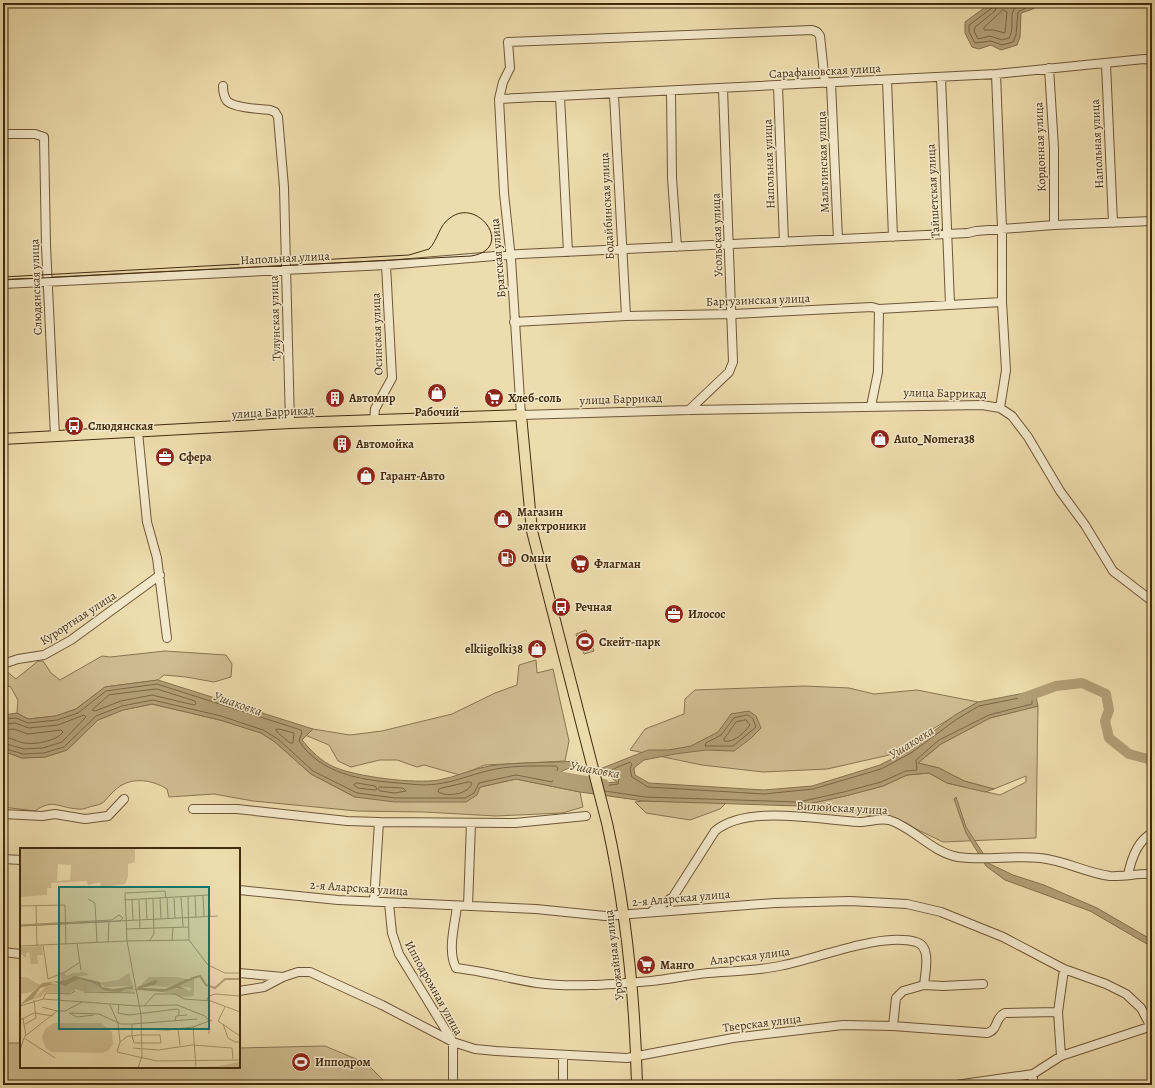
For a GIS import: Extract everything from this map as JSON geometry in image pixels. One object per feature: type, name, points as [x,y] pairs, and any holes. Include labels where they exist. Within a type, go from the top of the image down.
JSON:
[{"type":"main road","name":"улица Баррикад","points":[[3,439],[290,423],[521,415]]},
{"type":"main road","name":"Урожайная улица","points":[[521,415],[532,531],[617,866],[631,982],[637,1085]]},
{"type":"street","name":"Мальтинская улица","points":[[499,99],[503,82],[510,68],[508,42],[812,30],[817,32],[820,36],[828,83],[838,239]]},
{"type":"street","name":"Сарафановская улица","points":[[499,99],[560,98],[996,74],[1144,59],[1152,60]]},
{"type":"street","name":"Напольная улица","points":[[1106,64],[1113,223]]},
{"type":"street","name":"Кордонная улица","points":[[1049,68],[1054,148],[1054,225]]},
{"type":"street","points":[[996,74],[1002,229],[1002,302],[1006,370],[1000,408],[1012,416],[1028,437],[1060,491],[1085,525],[1113,571],[1152,601]]},
{"type":"street","name":"Тайшетская улица","points":[[941,77],[950,304]]},
{"type":"street","points":[[887,80],[893,237]]},
{"type":"street","name":"Тулунская улица","points":[[223,86],[224,96],[227,101],[233,105],[270,110],[275,112],[278,117],[284,187],[290,423]]},
{"type":"street","name":"Напольная улица","points":[[778,86],[784,242]]},
{"type":"street","name":"Усольская улица","points":[[689,410],[729,372],[733,362],[733,314],[723,89]]},
{"type":"street","points":[[670,92],[672,178],[676,247]]},
{"type":"street","name":"Бодайбинская улица","points":[[614,94],[621,249],[626,316]]},
{"type":"street","points":[[560,98],[568,252]]},
{"type":"street","name":"Братская улица","points":[[499,99],[504,193],[511,256],[521,415]]},
{"type":"street","name":"Слюдянская улица","points":[[3,134],[35,134],[44,137],[48,282],[55,436]]},
{"type":"street","name":"Напольная улица","points":[[3,284],[386,265],[621,249],[947,234],[1054,225],[1152,222]]},
{"type":"street","name":"Осинская улица","points":[[374,421],[375,409],[392,378],[386,265]]},
{"type":"street","name":"Баргузинская улица","points":[[514,322],[626,316],[733,314],[872,307],[879,309],[1002,302]]},
{"type":"street","points":[[871,406],[878,372],[879,309]]},
{"type":"street","name":"улица Баррикад","points":[[521,415],[871,406],[982,405],[1000,408]]},
{"type":"street","points":[[138,432],[147,522],[160,575],[167,638]]},
{"type":"street","name":"Курортная улица","points":[[3,664],[18,659],[44,655],[64,644],[160,575]]},
{"type":"street","points":[[3,814],[42,816],[55,814],[85,819],[108,816],[124,799]]},
{"type":"street","points":[[193,809],[238,809],[347,822],[515,823],[586,816]]},
{"type":"street","name":"Вилюйская улица","points":[[672,897],[715,831],[723,824],[739,818],[763,815],[860,822],[889,820],[928,844],[948,854],[965,857],[1016,857],[1046,859],[1108,876],[1152,874]]},
{"type":"street","points":[[374,902],[379,822]]},
{"type":"street","points":[[468,906],[471,823]]},
{"type":"street","points":[[1128,875],[1134,855],[1140,843],[1152,833]]},
{"type":"street","points":[[3,859],[20,860]]},
{"type":"street","name":"2-я Аларская улица","points":[[240,890],[338,900],[536,909],[594,915],[622,915],[812,902],[850,901],[907,904],[941,912],[1003,937],[1064,969],[1126,994],[1141,1008],[1152,1027]]},
{"type":"street","points":[[652,912],[672,897],[678,910]]},
{"type":"street","name":"Ипподромная улица","points":[[389,903],[392,933],[399,954],[453,1042],[453,1085]]},
{"type":"street","name":"Аларская улица","points":[[457,906],[452,950],[453,961],[456,968],[484,971],[537,983],[582,985],[631,982],[783,966],[859,945],[904,939],[918,942],[924,947],[926,953],[924,985]]},
{"type":"street","points":[[3,952],[20,954]]},
{"type":"street","points":[[1061,1056],[1058,1012],[1064,969]]},
{"type":"street","name":"Тверская улица","points":[[283,977],[298,972],[310,972],[382,1005],[453,1042],[475,1049],[563,1055],[636,1057],[749,1036],[843,1025],[893,1026],[987,1033],[992,1032],[996,1028],[997,1020],[1005,1013],[1058,1012]]},
{"type":"street","points":[[240,973],[283,977]]},
{"type":"street","points":[[240,991],[264,987],[283,977]]},
{"type":"street","points":[[893,1026],[896,998],[903,991],[924,985],[943,986],[983,984]]},
{"type":"street","points":[[956,1085],[1033,1074],[1061,1056],[1152,1027]]},
{"type":"street","points":[[563,1055],[563,1085]]},
{"type":"street","points":[[1033,1074],[1033,1085]]},
{"type":"shaded area","name":"Скейт-парк","points":[[586,630],[594,651],[584,654],[576,634]]},
{"type":"shaded area","points":[[165,651],[226,655],[232,664],[231,677],[214,682],[164,675],[158,680],[105,687],[76,709],[56,716],[28,719],[17,713],[18,700],[10,686],[3,688],[3,673],[6,671],[16,679],[38,661],[43,661],[51,673],[60,680],[102,656],[110,657]]},
{"type":"shaded area","points":[[536,660],[537,673],[553,669],[569,741],[565,761],[485,765],[460,775],[424,765],[417,767],[397,760],[380,760],[351,767],[338,761],[329,745],[305,735],[313,729],[350,735],[382,731],[452,714],[495,693],[517,685],[519,665]]},
{"type":"shaded area","points":[[804,686],[849,688],[874,694],[917,690],[978,702],[889,755],[827,769],[763,772],[702,765],[630,750],[645,729],[684,714],[685,699],[695,690]]},
{"type":"shaded area","points":[[152,704],[220,720],[261,733],[275,742],[311,774],[355,797],[480,787],[516,779],[580,792],[583,807],[562,813],[496,816],[424,812],[357,811],[253,801],[214,794],[169,797],[167,789],[161,786],[147,781],[133,781],[120,786],[103,802],[84,809],[52,804],[41,807],[35,811],[3,807],[3,751],[22,758],[45,757],[67,750],[98,720],[123,710]]},
{"type":"shaded area","points":[[1038,706],[1036,838],[943,842],[906,824],[864,814],[802,811],[799,806],[883,786],[907,775],[929,773],[947,783],[1000,795],[1026,782],[1026,776],[994,789],[964,781],[939,768],[918,763],[941,744],[990,718]]},
{"type":"shaded area","points":[[635,802],[726,803],[720,809],[690,820],[646,813]]},
{"type":"shaded area","name":"Ипподром","points":[[3,1043],[20,1043],[20,1068],[240,1068],[240,1048],[325,1046],[369,1066],[388,1085],[3,1085]]},
{"type":"water","points":[[991,3],[1041,3],[1033,9],[1021,13],[1020,37],[1017,45],[1001,50],[991,45],[979,49],[972,47],[965,33],[965,22]]},
{"type":"water","points":[[158,680],[313,729],[302,740],[325,762],[344,771],[371,777],[416,781],[439,780],[489,766],[577,761],[574,766],[560,772],[556,780],[591,784],[617,782],[600,769],[648,750],[669,750],[691,746],[718,732],[731,714],[749,711],[756,716],[761,728],[750,739],[734,751],[706,750],[644,760],[634,768],[635,775],[649,783],[764,790],[812,786],[880,765],[909,750],[955,715],[978,702],[1035,691],[1038,706],[990,718],[941,744],[918,763],[939,768],[964,781],[994,789],[985,792],[947,783],[929,773],[907,775],[883,786],[799,806],[644,801],[580,792],[516,779],[480,787],[477,795],[466,802],[395,802],[355,797],[311,774],[275,742],[261,733],[220,720],[152,704],[123,710],[98,720],[67,750],[45,757],[22,758],[3,751],[3,715],[17,713],[28,719],[56,716],[76,709],[105,687]]},
{"type":"water","points":[[956,797],[966,827],[990,864],[1013,875],[1044,885],[1097,908],[1152,940],[1152,947],[1090,911],[1005,880],[986,866],[966,833],[954,799]]},
{"type":"waterway","name":"Ушаковка","points":[[1023,698],[1056,686],[1082,683],[1106,694],[1109,710],[1105,721],[1109,738],[1129,754],[1152,760]]},
{"type":"waterway","name":"Ушаковка","points":[[545,774],[604,784]]},
{"type":"tram line","points":[[3,277],[409,255],[429,249],[446,221],[461,213],[471,214],[481,219],[488,226],[492,235],[491,244],[484,251],[471,256],[3,280]]},
{"type":"place","name":"Рабочий","points":[[437,393]]},
{"type":"place","name":"Автомир","points":[[335,398]]},
{"type":"place","name":"Хлеб-соль","points":[[494,398]]},
{"type":"place","name":"Слюдянская","points":[[74,426]]},
{"type":"place","name":"Auto_Nomera38","points":[[880,439]]},
{"type":"place","name":"Автомойка","points":[[342,444]]},
{"type":"place","name":"Сфера","points":[[165,457]]},
{"type":"place","name":"Гарант-Авто","points":[[366,476]]},
{"type":"place","name":"Магазин электроники","points":[[503,519]]},
{"type":"place","name":"Омни","points":[[507,558]]},
{"type":"place","name":"Флагман","points":[[580,564]]},
{"type":"place","name":"Речная","points":[[561,607]]},
{"type":"place","name":"Илосос","points":[[674,614]]},
{"type":"place","name":"Скейт-парк","points":[[585,642]]},
{"type":"place","name":"elkiigolki38","points":[[537,649]]},
{"type":"place","name":"Манго","points":[[646,965]]},
{"type":"place","name":"Ипподром","points":[[301,1062]]}]
